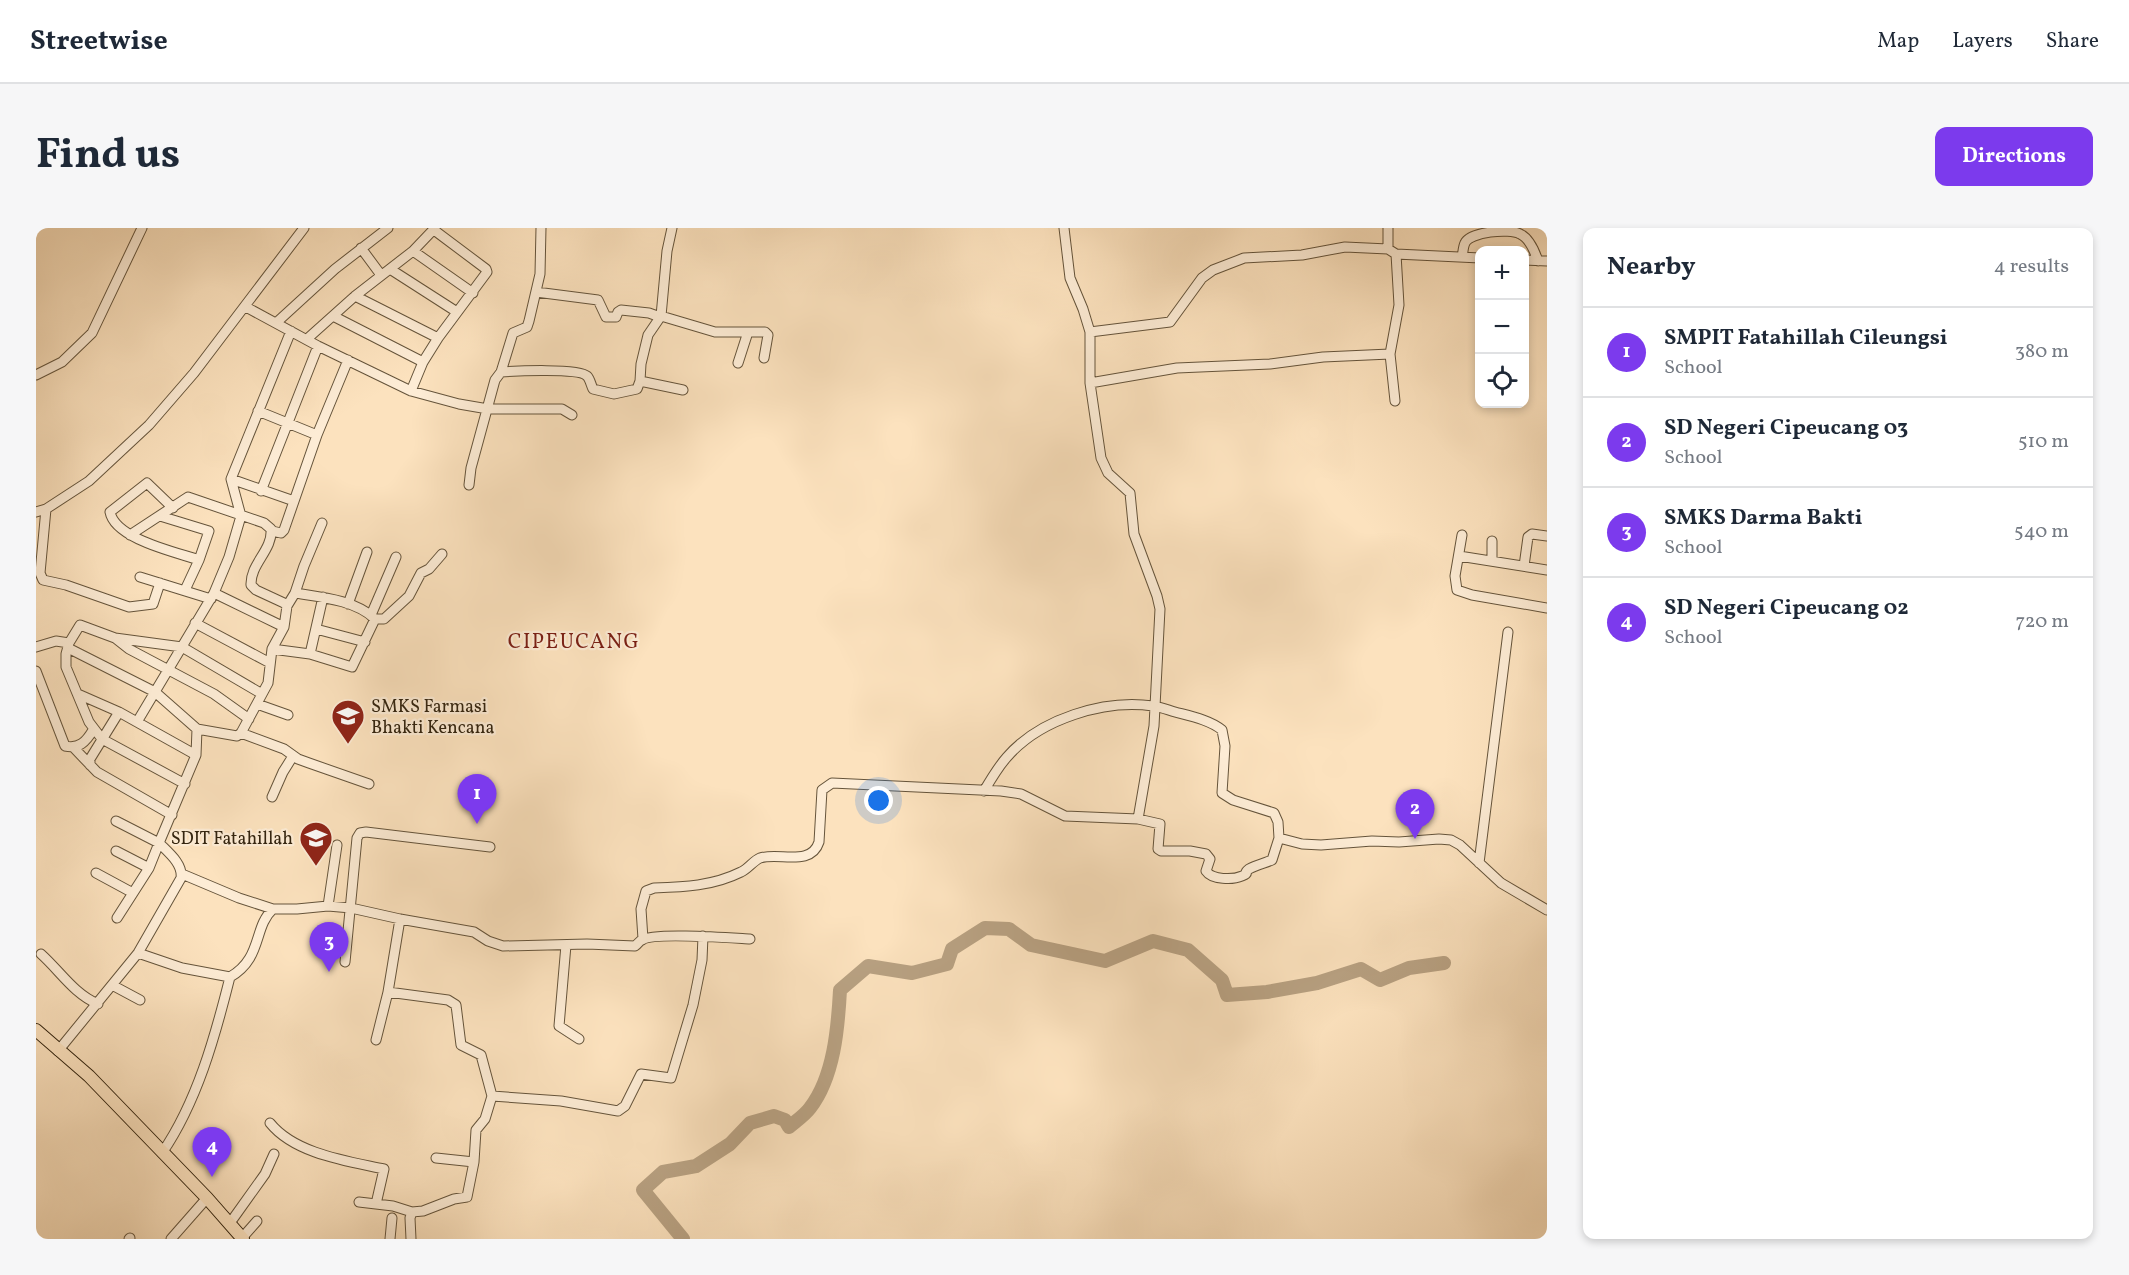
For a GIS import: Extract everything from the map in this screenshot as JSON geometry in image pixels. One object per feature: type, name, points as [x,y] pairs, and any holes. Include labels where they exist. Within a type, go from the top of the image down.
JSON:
[{"type":"main road","points":[[36,1030],[88,1076],[207,1198],[242,1239]]},
{"type":"street","points":[[36,375],[62,362],[92,333],[142,228]]},
{"type":"street","points":[[160,583],[153,604],[129,608],[38,577],[41,510],[89,481],[149,424],[194,373],[304,228]]},
{"type":"street","points":[[276,323],[308,292],[388,228]]},
{"type":"street","points":[[469,485],[471,468],[495,380],[501,372],[513,333],[527,327],[540,274],[541,228]]},
{"type":"street","points":[[501,372],[580,372],[589,378],[593,388],[614,394],[637,388],[648,336],[660,316],[667,251],[672,228]]},
{"type":"street","points":[[1064,228],[1070,278],[1090,332],[1090,383],[1101,458],[1108,473],[1130,493],[1134,534],[1159,602],[1160,629],[1155,706],[1138,819]]},
{"type":"street","points":[[1388,228],[1399,305],[1390,354],[1395,401]]},
{"type":"street","points":[[307,339],[355,296],[413,250],[434,229],[486,270],[486,274],[438,338],[423,362],[411,391]]},
{"type":"street","points":[[1462,257],[1465,242],[1473,235],[1504,231],[1520,234],[1543,261]]},
{"type":"street","points":[[1090,332],[1170,322],[1202,278],[1213,270],[1244,258],[1302,255],[1346,247],[1475,258]]},
{"type":"street","points":[[361,248],[386,272],[457,312]]},
{"type":"street","points":[[413,250],[472,293]]},
{"type":"street","points":[[536,292],[598,300],[606,317],[616,317],[619,311],[623,310],[660,316],[715,332],[767,334],[764,358]]},
{"type":"street","points":[[355,296],[438,338]]},
{"type":"street","points":[[246,307],[318,346],[411,391],[488,409],[562,409],[572,415]]},
{"type":"street","points":[[333,316],[423,362]]},
{"type":"street","points":[[137,722],[213,596],[229,557],[241,516],[231,479],[291,331]]},
{"type":"street","points":[[738,363],[748,332]]},
{"type":"street","points":[[261,490],[318,346]]},
{"type":"street","points":[[1090,383],[1177,368],[1390,354]]},
{"type":"street","points":[[129,536],[188,497],[264,523],[272,531],[282,532],[317,435],[348,360]]},
{"type":"street","points":[[640,381],[683,390]]},
{"type":"street","points":[[258,411],[317,435]]},
{"type":"street","points":[[231,479],[294,501]]},
{"type":"street","points":[[173,507],[149,483],[110,512],[113,522],[129,536],[199,560]]},
{"type":"street","points":[[160,516],[209,531],[185,590]]},
{"type":"street","points":[[36,646],[56,641],[69,646],[155,692],[197,729],[237,736],[241,733],[268,683],[272,649],[284,627],[287,606],[295,593],[322,523]]},
{"type":"street","points":[[272,531],[268,544],[251,576],[251,585],[287,606]]},
{"type":"street","points":[[1524,566],[1528,537],[1535,534],[1547,536]]},
{"type":"street","points":[[1462,535],[1455,583],[1460,592],[1547,608]]},
{"type":"street","points":[[1492,541],[1492,561]]},
{"type":"street","points":[[348,604],[368,552]]},
{"type":"street","points":[[295,593],[348,604],[373,617],[384,619],[409,596],[421,573],[429,569],[442,554]]},
{"type":"street","points":[[1459,556],[1547,570]]},
{"type":"street","points":[[272,649],[310,654],[352,667],[365,642],[396,557]]},
{"type":"street","points":[[140,577],[213,596],[284,627]]},
{"type":"street","points":[[310,654],[323,597]]},
{"type":"street","points":[[195,623],[270,663]]},
{"type":"street","points":[[185,784],[102,739],[93,730],[66,667],[66,654],[80,625],[115,638],[182,647],[262,694]]},
{"type":"street","points":[[316,629],[365,642]]},
{"type":"street","points":[[1479,863],[1508,632]]},
{"type":"street","points":[[115,638],[120,644],[214,694],[249,718]]},
{"type":"street","points":[[36,671],[65,746],[72,747],[87,740],[93,730]]},
{"type":"street","points":[[78,694],[119,712],[196,756]]},
{"type":"street","points":[[257,704],[288,715]]},
{"type":"street","points":[[643,939],[641,909],[646,891],[654,888],[701,885],[742,872],[761,858],[798,857],[813,853],[819,842],[820,796],[822,790],[832,783],[984,791],[1001,791],[1021,794],[1065,816],[1138,819],[1160,824],[1159,851],[1190,851],[1209,855],[1206,871],[1215,878],[1239,877],[1250,869],[1272,860],[1279,838],[1278,822],[1274,813],[1233,800],[1222,793],[1225,746],[1222,730],[1155,706],[1102,707],[1065,717],[1019,745],[1007,757],[984,791]]},
{"type":"street","points":[[90,765],[90,759],[119,712]]},
{"type":"street","points":[[117,918],[149,868],[172,815],[196,756],[197,729]]},
{"type":"street","points":[[241,733],[284,749],[309,763],[369,784]]},
{"type":"street","points":[[72,747],[97,772],[172,815]]},
{"type":"street","points":[[272,796],[293,756]]},
{"type":"street","points":[[58,1051],[138,953],[180,882],[182,874],[177,863],[159,843],[116,821]]},
{"type":"street","points":[[345,962],[357,837],[360,833],[490,847]]},
{"type":"street","points":[[1279,838],[1302,844],[1321,845],[1365,841],[1399,842],[1445,839],[1455,843],[1515,893],[1547,910]]},
{"type":"street","points":[[328,906],[337,845]]},
{"type":"street","points":[[116,851],[149,868]]},
{"type":"street","points":[[96,873],[133,893]]},
{"type":"street","points":[[182,874],[239,898],[273,909],[328,906],[351,908],[474,932],[488,941],[503,946],[587,944],[635,946],[643,939],[658,937],[703,936],[750,939]]},
{"type":"street","points":[[138,953],[182,968],[230,977],[239,972],[250,959],[265,921],[273,909]]},
{"type":"street","points":[[376,1040],[388,992],[400,919]]},
{"type":"street","points":[[492,1096],[561,1101],[618,1111],[625,1106],[641,1074],[671,1078],[693,1005],[702,960],[703,936]]},
{"type":"street","points":[[566,945],[559,1026],[579,1039]]},
{"type":"street","points":[[41,954],[74,988],[90,1001],[98,1004]]},
{"type":"street","points":[[162,1153],[183,1120],[207,1055],[230,977]]},
{"type":"street","points":[[112,985],[140,1000]]},
{"type":"street","points":[[358,1202],[393,1206],[412,1212],[429,1210],[454,1198],[467,1197],[474,1162],[476,1130],[485,1119],[492,1096],[481,1055],[460,1045],[456,1005],[448,999],[388,992]]},
{"type":"street","points":[[270,1123],[288,1141],[343,1160],[384,1169],[376,1204]]},
{"type":"street","points":[[230,1223],[265,1174],[274,1154]]},
{"type":"street","points":[[436,1158],[474,1162]]},
{"type":"street","points":[[171,1239],[207,1198]]},
{"type":"street","points":[[411,1239],[412,1212]]},
{"type":"street","points":[[390,1239],[392,1218]]},
{"type":"street","points":[[242,1239],[257,1221]]},
{"type":"waterway","points":[[683,1239],[643,1190],[663,1172],[696,1166],[730,1144],[750,1123],[774,1116],[785,1120],[789,1127],[806,1113],[818,1096],[830,1067],[836,1036],[840,990],[868,966],[912,973],[947,964],[952,949],[985,928],[1009,929],[1031,945],[1105,961],[1153,941],[1188,950],[1222,980],[1227,995],[1267,992],[1317,983],[1361,969],[1380,980],[1409,968],[1444,963]]},
{"type":"place","name":"SMKS Farmasi Bhakti Kencana","points":[[348,745]]},
{"type":"place","name":"SMPIT Fatahillah Cileungsi","points":[[477,824]]},
{"type":"place","name":"SD Negeri Cipeucang 03","points":[[1415,839]]},
{"type":"place","name":"SDIT Fatahillah","points":[[316,867]]},
{"type":"place","name":"SMKS Darma Bakti","points":[[329,972]]},
{"type":"place","name":"SD Negeri Cipeucang 02","points":[[212,1177]]},
{"type":"district","name":"CIPEUCANG","points":[[574,641]]}]
